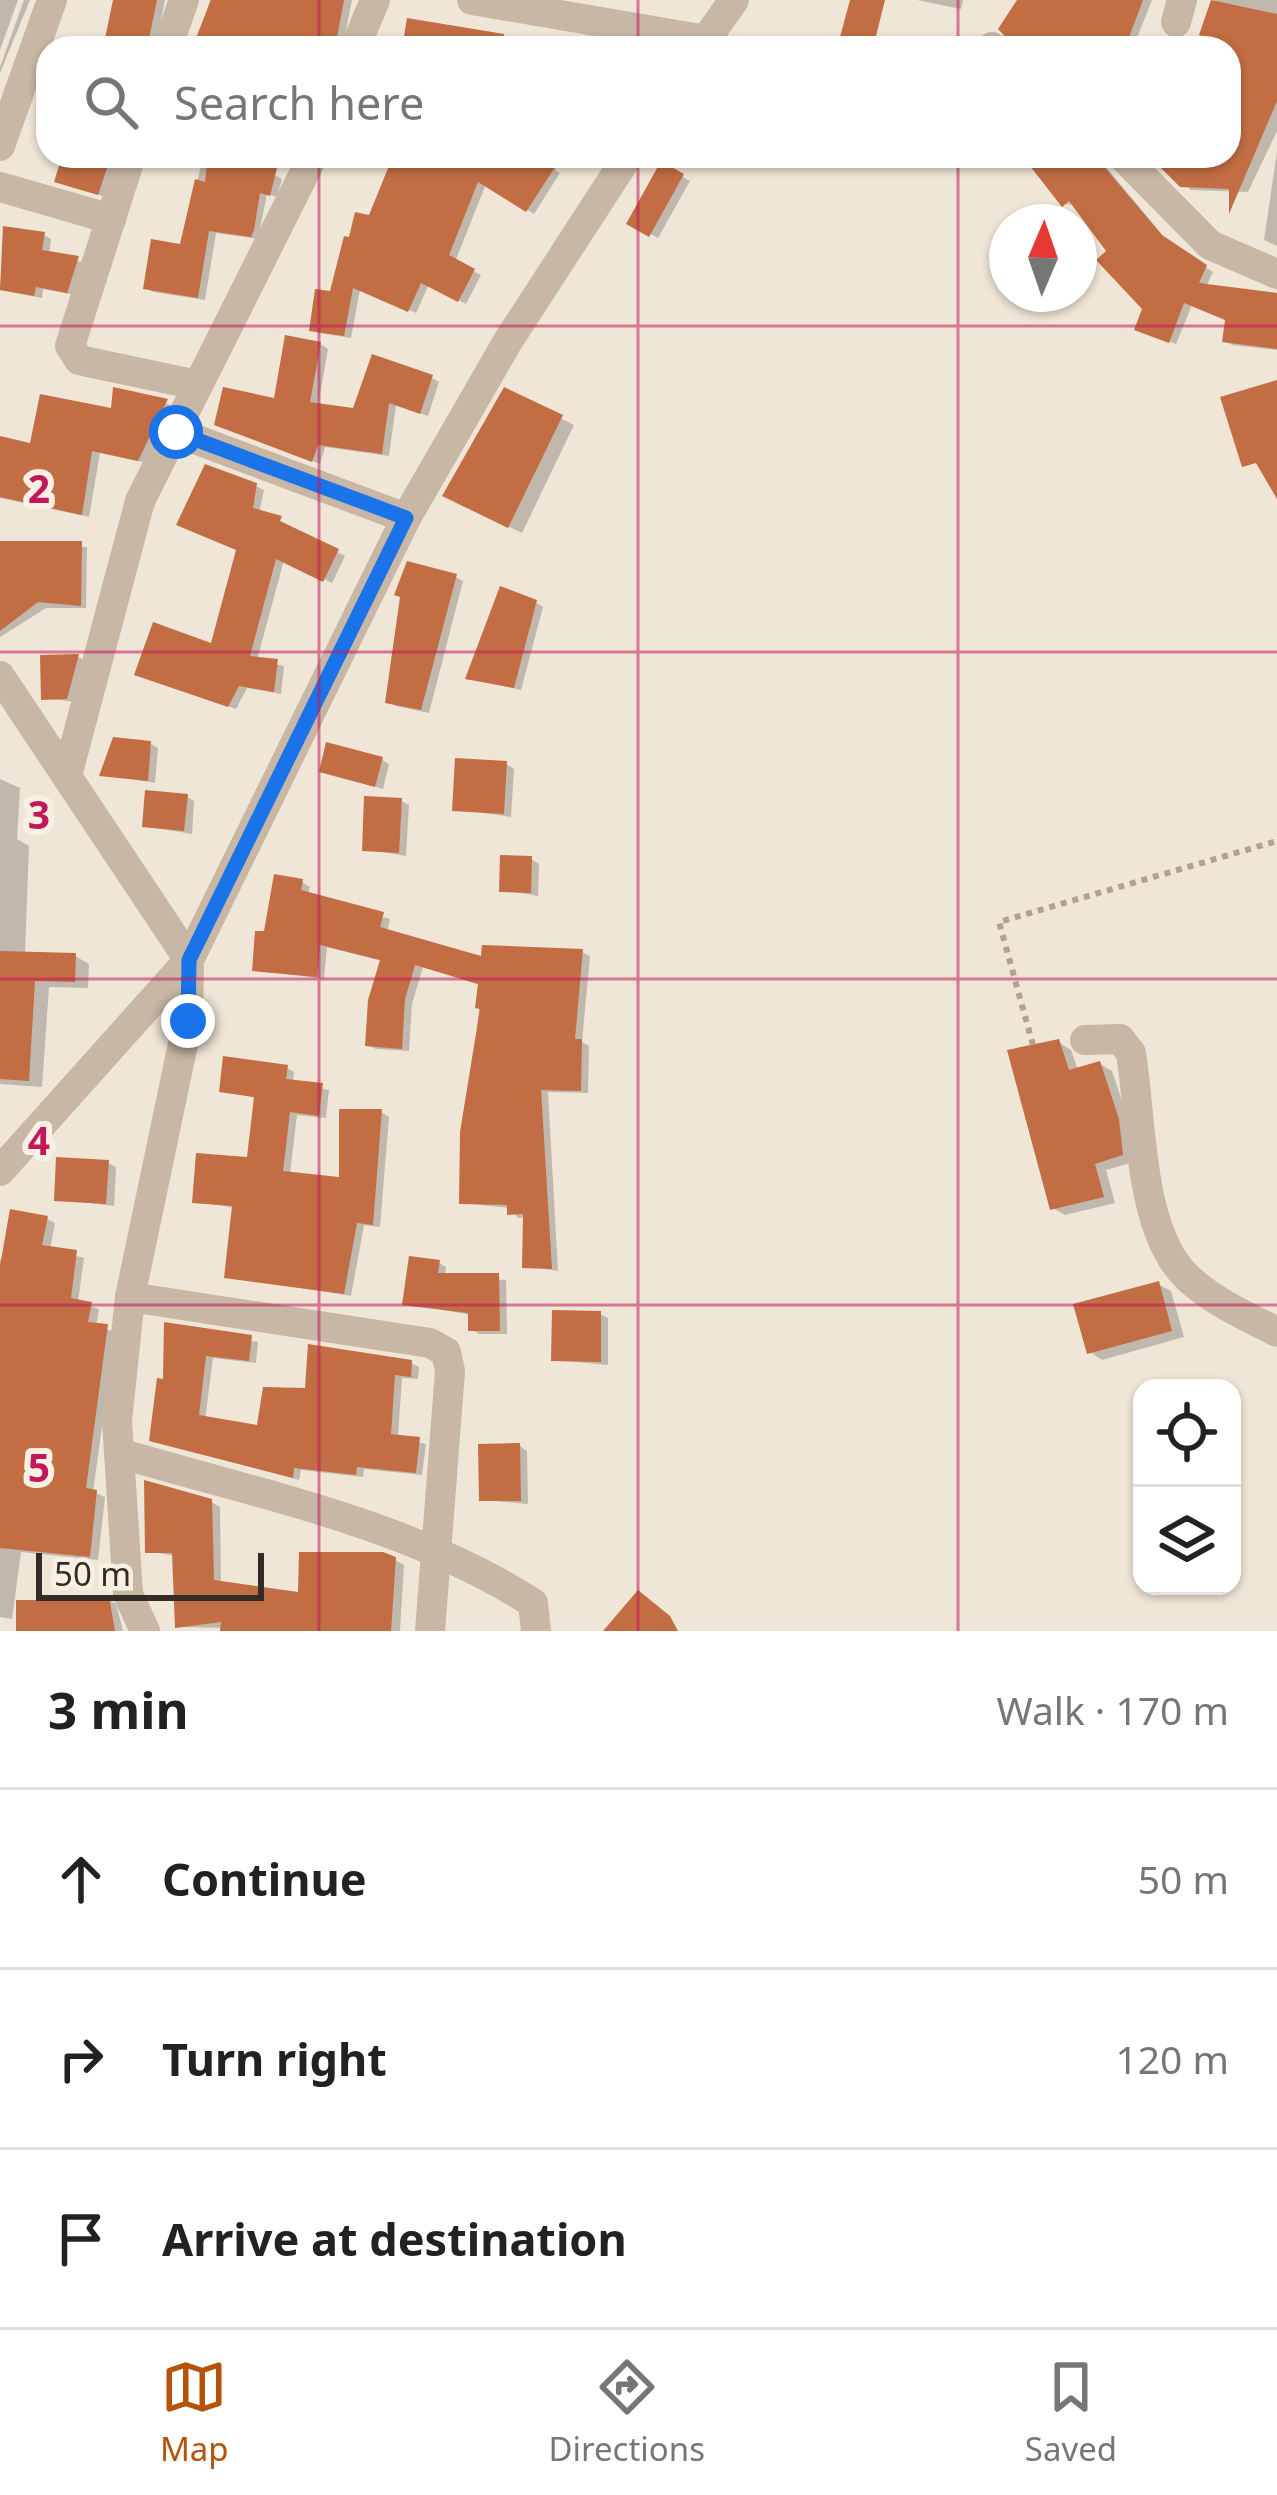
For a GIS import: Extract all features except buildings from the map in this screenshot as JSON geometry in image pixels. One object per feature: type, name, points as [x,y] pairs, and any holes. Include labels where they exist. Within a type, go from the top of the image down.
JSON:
[{"type":"street","points":[[39,36],[52,0]]},
{"type":"street","points":[[171,36],[184,0]]},
{"type":"street","points":[[361,36],[375,0]]},
{"type":"street","points":[[472,0],[661,36]]},
{"type":"street","points":[[709,36],[734,0]]},
{"type":"street","points":[[0,146],[36,45]]},
{"type":"street","points":[[127,168],[70,346],[80,360],[197,385]]},
{"type":"street","points":[[68,772],[140,501],[307,168]]},
{"type":"street","points":[[0,1171],[189,960],[406,518],[508,340],[620,168]]},
{"type":"street","points":[[1134,168],[1210,244],[1277,274]]},
{"type":"street","points":[[0,188],[111,219]]},
{"type":"street","points":[[176,432],[406,518]]},
{"type":"street","points":[[0,676],[189,960],[188,1021],[130,1297],[119,1453],[128,1594],[146,1631]]},
{"type":"street","points":[[1085,1040],[1120,1039],[1131,1053],[1158,1235],[1185,1276],[1221,1304],[1277,1332]]},
{"type":"street","points":[[130,1297],[430,1343],[446,1352],[449,1371],[432,1554],[430,1631]]},
{"type":"street","points":[[119,1453],[392,1533],[500,1581],[533,1603],[536,1631]]},
{"type":"path","points":[[1033,1045],[1000,922],[1277,841]]},
{"type":"route","points":[[176,432],[406,518],[189,960],[188,1021]]}]
